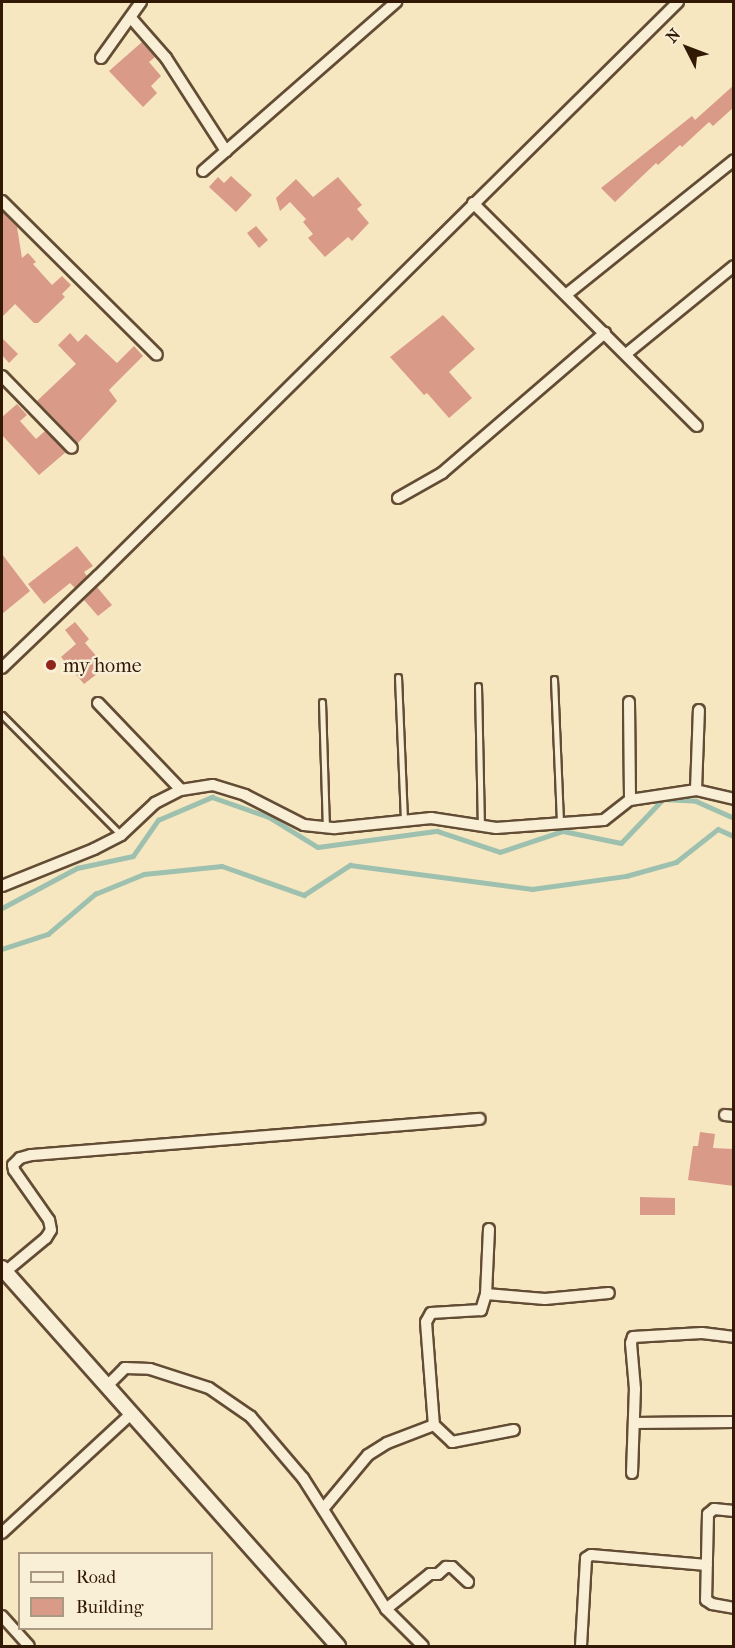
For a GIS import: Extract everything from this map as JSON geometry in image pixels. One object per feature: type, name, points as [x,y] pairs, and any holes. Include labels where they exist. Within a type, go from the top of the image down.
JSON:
[{"type":"street","points":[[101,58],[141,2]]},
{"type":"street","points":[[203,171],[396,2]]},
{"type":"street","points":[[2,668],[98,576],[678,2]]},
{"type":"street","points":[[131,18],[166,58],[226,151]]},
{"type":"street","points":[[567,294],[734,160]]},
{"type":"street","points":[[2,201],[157,355]]},
{"type":"street","points":[[474,203],[697,426]]},
{"type":"street","points":[[626,354],[734,266]]},
{"type":"street","points":[[398,498],[442,473],[605,333]]},
{"type":"street","points":[[2,376],[72,448]]},
{"type":"street","points":[[629,702],[630,800]]},
{"type":"street","points":[[98,703],[181,790]]},
{"type":"street","points":[[696,790],[699,710]]},
{"type":"street","points":[[2,886],[94,849],[121,835],[155,803],[181,790],[213,785],[245,795],[304,825],[326,827],[430,818],[496,828],[604,819],[630,800],[696,790],[734,799]]},
{"type":"street","points":[[338,1647],[3,1270],[46,1238],[51,1230],[49,1221],[14,1170],[13,1164],[20,1158],[42,1154],[480,1119]]},
{"type":"street","points":[[489,1229],[486,1294],[479,1311],[431,1313],[428,1316],[434,1425],[452,1442],[514,1430]]},
{"type":"street","points":[[486,1294],[545,1299],[609,1293]]},
{"type":"street","points":[[633,1473],[633,1336],[702,1334],[734,1337]]},
{"type":"street","points":[[106,1387],[125,1368],[150,1369],[209,1388],[251,1417],[303,1478],[386,1609],[423,1647]]},
{"type":"street","points":[[2,1533],[131,1414]]},
{"type":"street","points":[[634,1423],[734,1422]]},
{"type":"street","points":[[323,1509],[368,1455],[387,1443],[434,1425]]},
{"type":"street","points":[[734,1511],[714,1509],[708,1514],[707,1565],[708,1603],[734,1608]]},
{"type":"street","points":[[581,1647],[586,1558],[591,1555],[707,1565]]},
{"type":"street","points":[[386,1609],[430,1574],[438,1574],[446,1567],[452,1567],[468,1582]]},
{"type":"street","points":[[2,1616],[29,1647]]},
{"type":"lane","points":[[398,677],[404,821]]},
{"type":"lane","points":[[554,679],[560,823]]},
{"type":"lane","points":[[478,686],[481,826]]},
{"type":"lane","points":[[322,702],[326,827]]},
{"type":"lane","points":[[2,715],[121,835]]},
{"type":"building","points":[[142,42],[155,57],[149,62],[161,76],[151,86],[157,93],[143,107],[109,71]]},
{"type":"building","points":[[734,85],[734,107],[713,126],[709,122],[682,147],[680,145],[658,165],[656,163],[615,202],[601,188],[692,116],[695,120]]},
{"type":"building","points":[[231,176],[252,195],[236,212],[209,187],[218,177],[224,183]]},
{"type":"building","points":[[338,177],[362,205],[357,209],[369,223],[352,241],[348,237],[325,257],[308,238],[313,234],[303,222],[306,219],[290,202],[280,211],[276,198],[296,179],[313,197]]},
{"type":"building","points":[[2,211],[17,227],[22,258],[28,253],[36,262],[33,264],[52,285],[62,276],[71,285],[62,294],[65,297],[38,323],[34,323],[15,304],[2,317]]},
{"type":"building","points":[[256,226],[268,240],[259,248],[247,233]]},
{"type":"building","points":[[443,315],[475,349],[449,372],[472,398],[449,418],[427,393],[424,395],[390,357]]},
{"type":"building","points":[[70,333],[78,342],[86,334],[117,363],[134,346],[143,356],[109,390],[117,401],[78,443],[37,401],[76,364],[58,345]]},
{"type":"building","points":[[2,338],[18,354],[9,363],[2,355]]},
{"type":"building","points":[[17,404],[27,415],[20,421],[36,439],[45,431],[66,452],[39,475],[2,435],[2,417]]},
{"type":"building","points":[[77,546],[93,566],[84,572],[87,576],[75,588],[70,583],[44,604],[28,584]]},
{"type":"building","points":[[2,554],[30,591],[2,614]]},
{"type":"building","points":[[97,587],[112,605],[98,616],[84,600]]},
{"type":"building","points":[[75,622],[89,639],[85,643],[106,667],[84,684],[61,657],[76,644],[65,630]]},
{"type":"building","points":[[700,1132],[715,1134],[713,1148],[734,1149],[734,1186],[688,1180],[693,1146],[698,1146]]},
{"type":"building","points":[[640,1197],[675,1198],[675,1215],[640,1215]]},
{"type":"waterway","points":[[2,908],[77,868],[133,856],[158,820],[212,797],[269,817],[318,847],[437,831],[500,852],[563,831],[621,843],[663,799],[696,801],[734,818]]},
{"type":"waterway","points":[[2,949],[48,934],[95,894],[144,874],[222,866],[304,895],[350,865],[532,889],[626,876],[676,862],[718,829],[734,836]]},
{"type":"place","name":"my home","points":[[51,665]]}]
